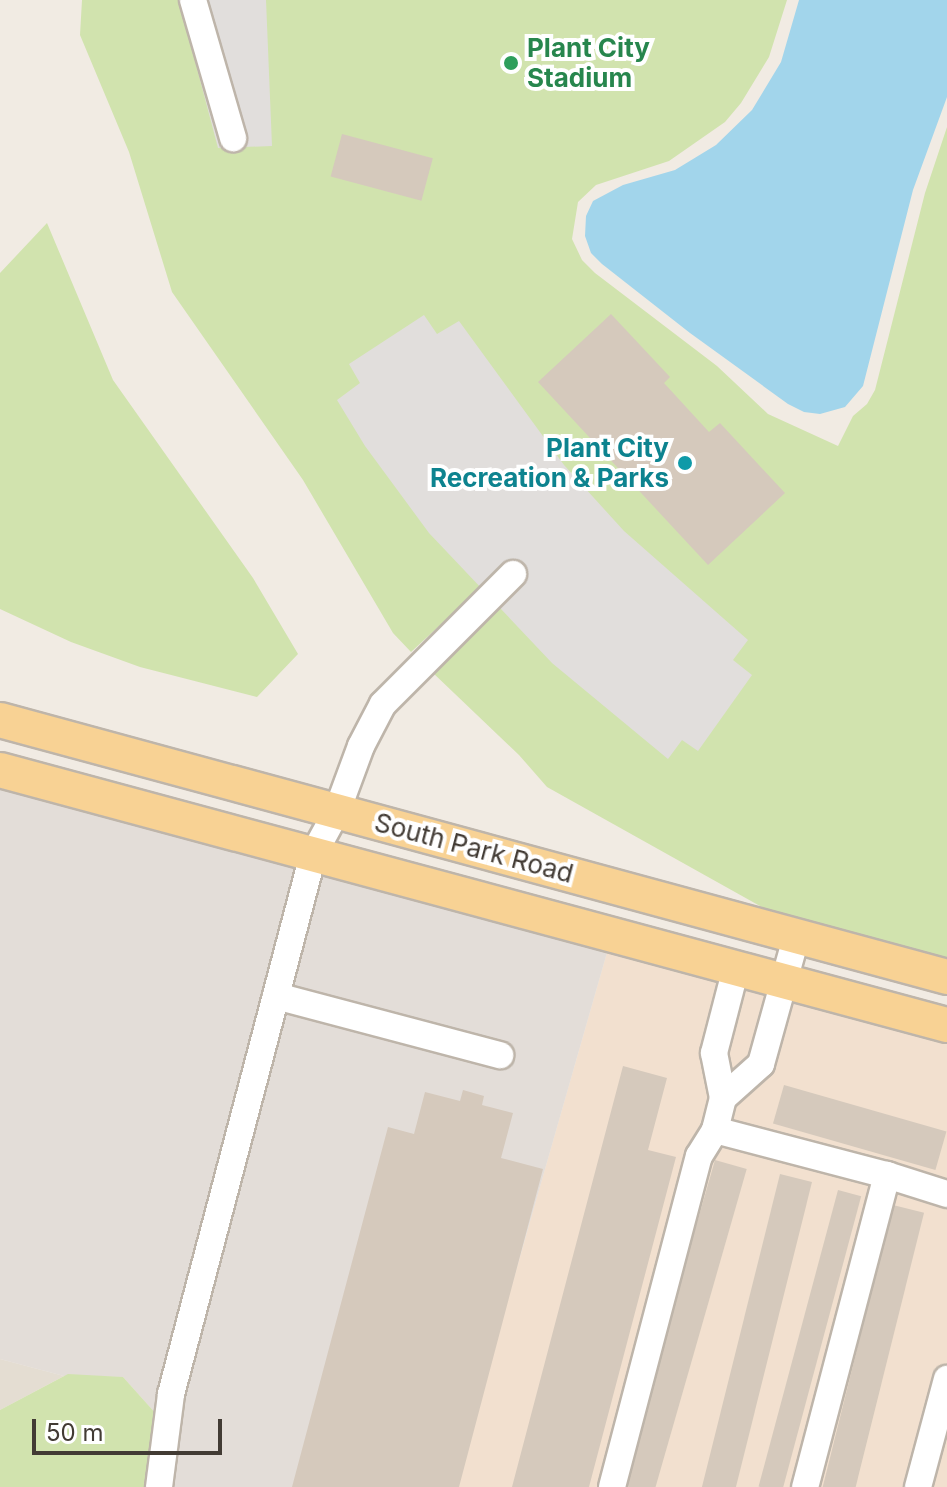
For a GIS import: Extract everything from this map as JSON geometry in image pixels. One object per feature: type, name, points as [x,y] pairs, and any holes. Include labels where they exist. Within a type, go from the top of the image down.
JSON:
[{"type":"main road","name":"South Park Road","points":[[0,720],[704,910],[790,957],[947,1025]]},
{"type":"main road","points":[[0,737],[84,760],[127,754]]},
{"type":"main road","name":"South Park Road","points":[[0,770],[317,849],[736,968],[790,957],[947,977]]},
{"type":"main road","points":[[317,849],[393,845],[639,911],[704,910]]},
{"type":"main road","points":[[790,957],[804,955],[947,994]]},
{"type":"street","points":[[193,0],[233,138]]},
{"type":"street","points":[[159,1487],[171,1394],[317,849],[337,811],[361,746],[383,704],[513,574]]},
{"type":"street","points":[[723,1098],[761,1064],[790,957]]},
{"type":"street","points":[[612,1487],[699,1156],[715,1130],[723,1098],[714,1053],[736,968]]},
{"type":"street","points":[[276,996],[500,1055]]},
{"type":"street","points":[[715,1130],[947,1194]]},
{"type":"street","points":[[805,1487],[887,1175]]},
{"type":"street","points":[[918,1487],[947,1379]]},
{"type":"shaded area","points":[[179,0],[266,0],[272,146],[218,148]]},
{"type":"shaded area","points":[[424,315],[437,334],[459,321],[564,465],[624,531],[748,640],[733,660],[752,675],[698,751],[682,740],[668,759],[552,663],[429,533],[365,446],[337,400],[360,383],[349,364]]},
{"type":"shaded area","points":[[0,783],[608,949],[454,1487],[171,1487],[175,1435],[123,1377],[64,1376],[0,1359]]},
{"type":"shaded area","points":[[608,949],[947,1039],[947,1487],[454,1487]]},
{"type":"shaded area","points":[[0,1359],[64,1376],[0,1410]]},
{"type":"green space","points":[[82,0],[787,0],[769,57],[741,103],[725,122],[669,161],[596,185],[578,202],[572,239],[582,260],[595,273],[717,366],[768,414],[838,446],[853,416],[867,404],[875,390],[925,193],[947,127],[947,963],[776,915],[547,787],[519,755],[432,672],[497,610],[477,591],[411,652],[393,633],[303,480],[172,292],[129,152],[80,35]]},
{"type":"green space","points":[[47,223],[113,380],[253,578],[298,654],[257,697],[140,667],[71,642],[0,609],[0,273]]},
{"type":"green space","points":[[68,1374],[123,1377],[175,1435],[171,1487],[0,1487],[0,1410]]},
{"type":"water","points":[[799,0],[947,0],[947,97],[913,190],[863,386],[845,407],[820,414],[804,412],[788,404],[690,333],[602,264],[591,253],[585,236],[586,216],[593,201],[623,185],[675,170],[716,145],[752,110],[781,62]]},
{"type":"building","points":[[342,134],[433,158],[421,201],[331,177]]},
{"type":"building","name":"Plant City Recreation & Parks","points":[[611,314],[670,377],[664,383],[709,432],[720,423],[785,493],[708,565],[538,382]]},
{"type":"building","points":[[623,1066],[667,1078],[648,1150],[676,1157],[589,1487],[512,1487]]},
{"type":"building","points":[[784,1085],[946,1132],[935,1170],[773,1123]]},
{"type":"building","points":[[463,1090],[484,1096],[482,1105],[513,1113],[501,1158],[543,1169],[459,1487],[292,1487],[388,1127],[414,1134],[425,1092],[460,1101]]},
{"type":"building","points":[[715,1160],[747,1169],[656,1487],[622,1485]]},
{"type":"building","points":[[780,1174],[812,1182],[736,1487],[702,1487]]},
{"type":"building","points":[[838,1190],[861,1196],[783,1487],[759,1487]]},
{"type":"building","points":[[893,1205],[924,1213],[856,1487],[823,1487]]},
{"type":"place","name":"Plant City Stadium","points":[[511,63]]},
{"type":"place","name":"Plant City Recreation & Parks","points":[[685,463]]}]
